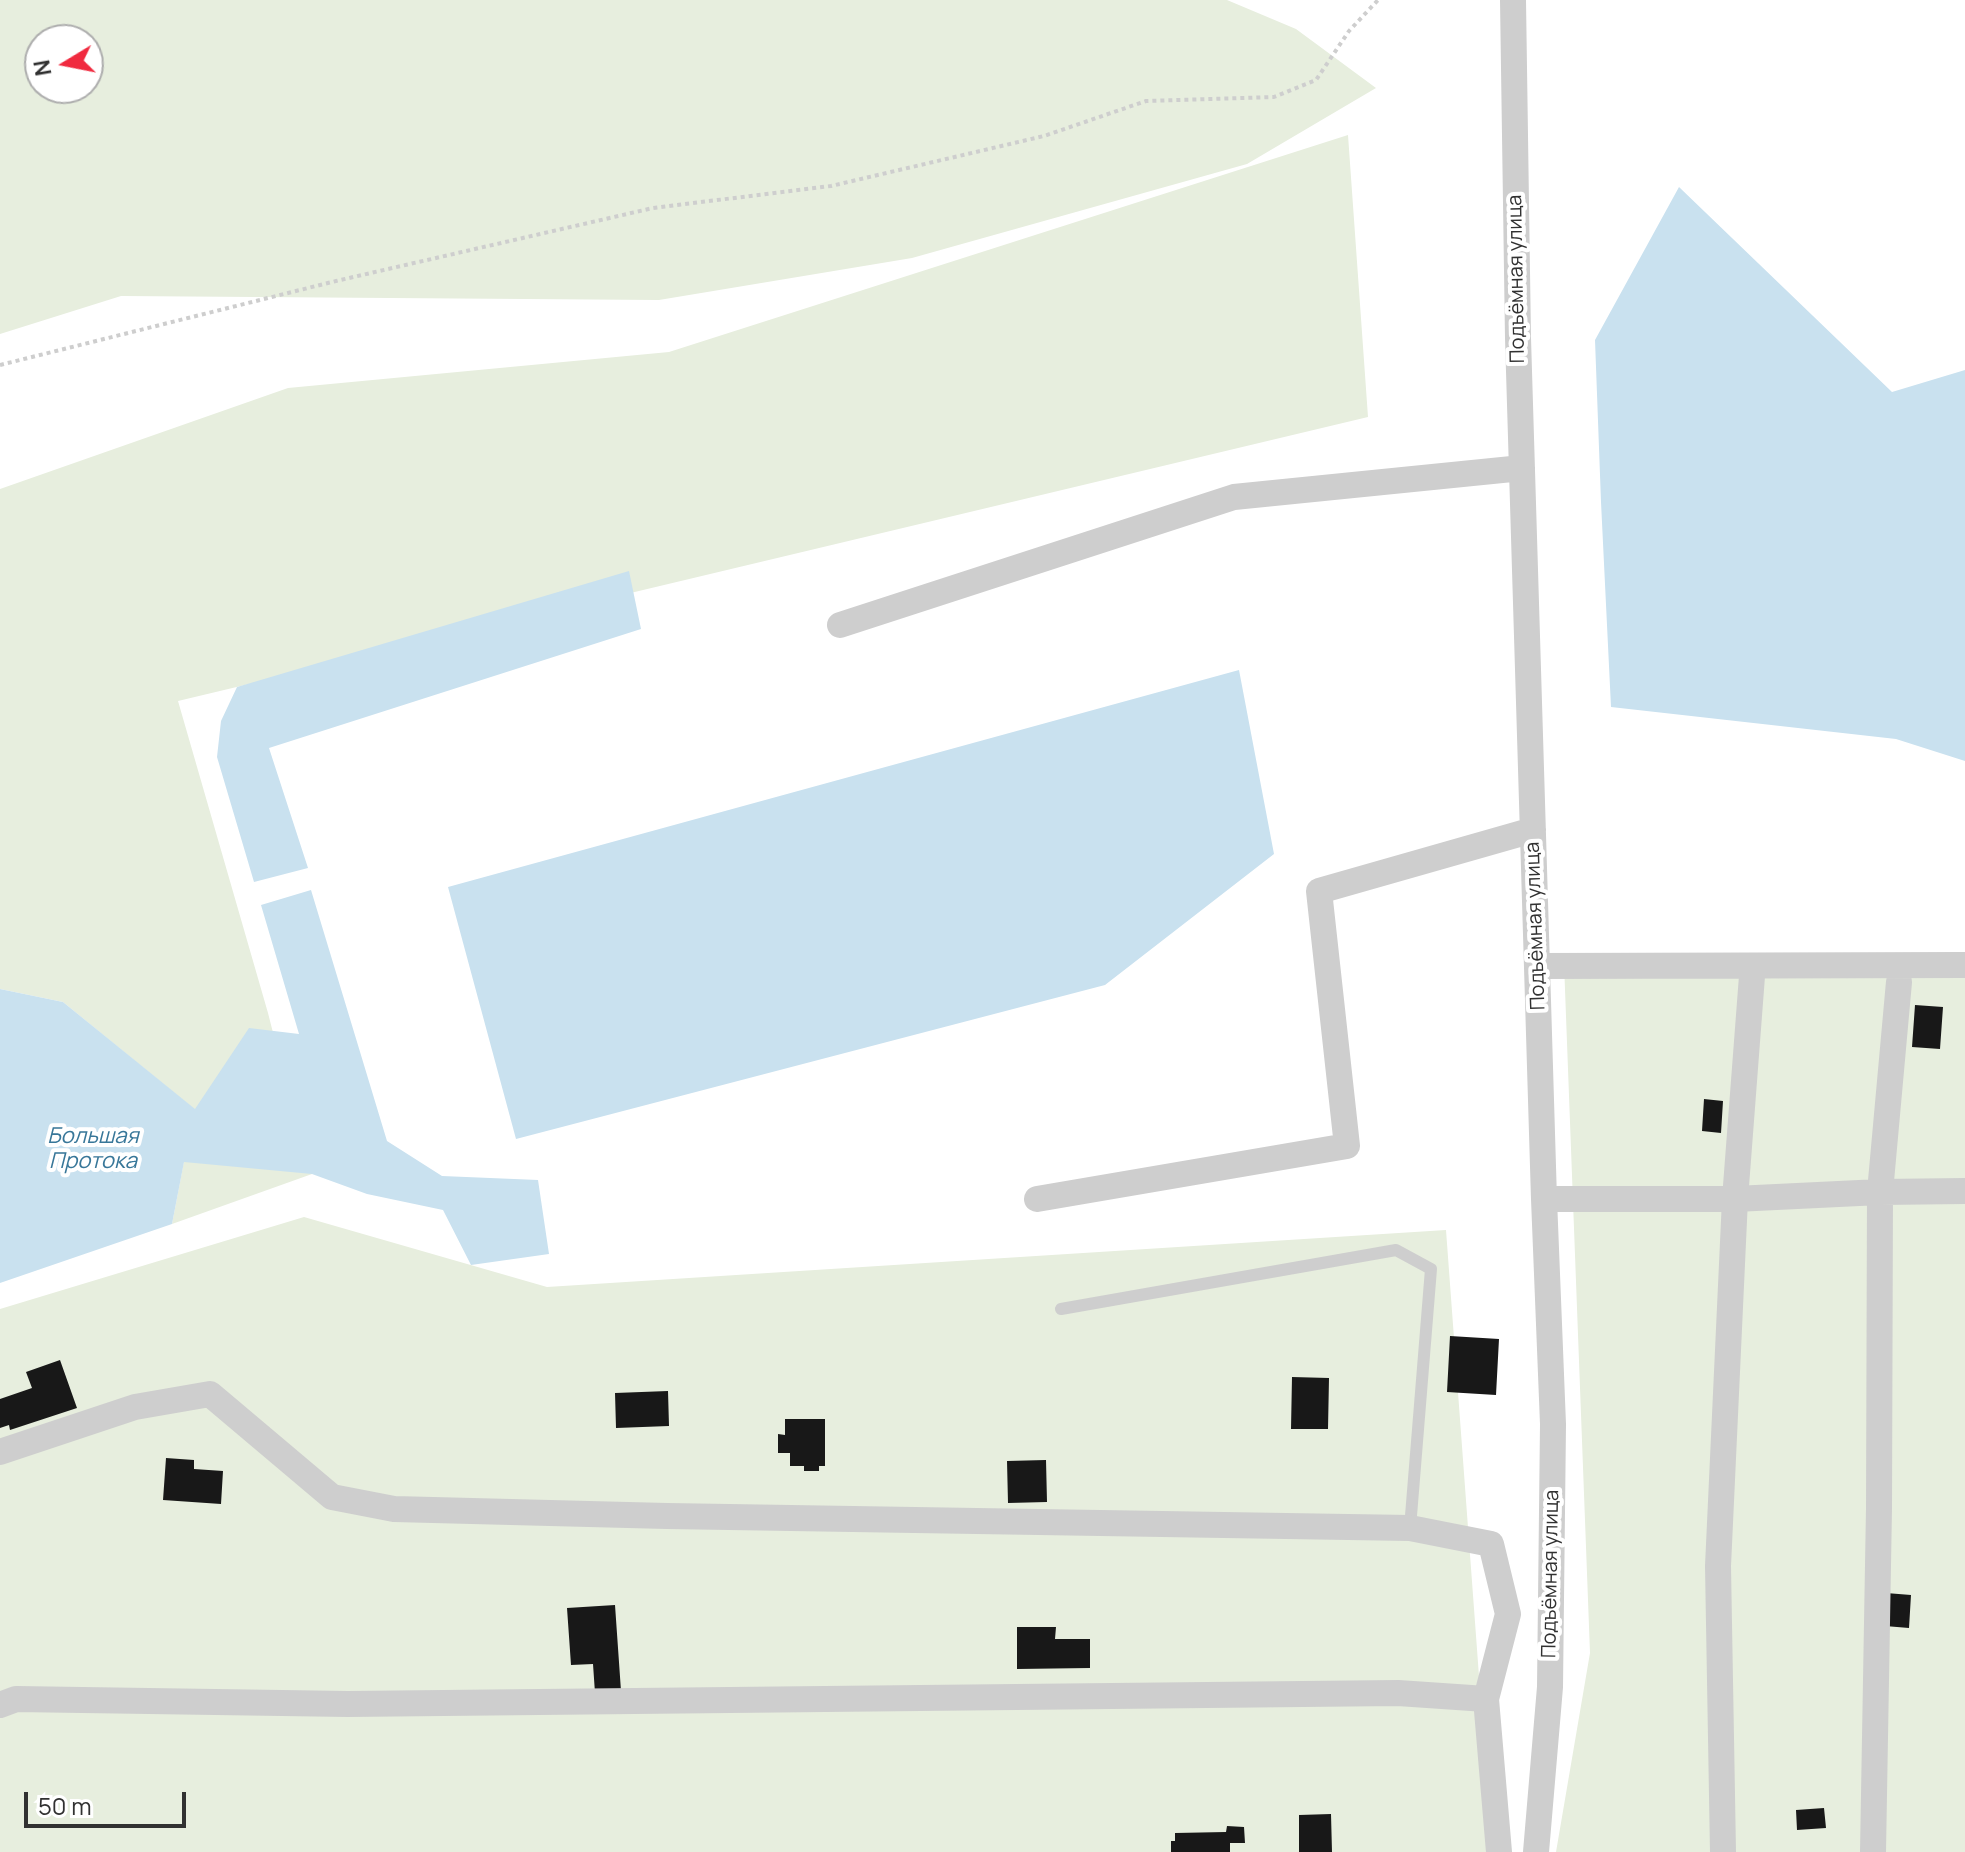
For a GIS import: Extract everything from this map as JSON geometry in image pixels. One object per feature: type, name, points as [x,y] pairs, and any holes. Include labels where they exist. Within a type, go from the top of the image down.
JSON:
[{"type":"street","name":"Подъёмная улица","points":[[1513,0],[1517,308],[1553,1424],[1550,1687],[1536,1852]]},
{"type":"street","points":[[840,625],[1234,497],[1522,468]]},
{"type":"street","points":[[1037,1199],[1347,1146],[1319,891],[1533,830]]},
{"type":"street","points":[[1537,966],[1965,965]]},
{"type":"street","points":[[1723,1852],[1718,1566],[1735,1199],[1752,976]]},
{"type":"street","points":[[1873,1852],[1880,1192],[1899,982]]},
{"type":"street","points":[[1544,1199],[1735,1199],[1965,1191]]},
{"type":"street","points":[[0,1452],[135,1407],[210,1394],[332,1497],[394,1509],[1410,1528],[1491,1544],[1508,1614],[1486,1699],[1499,1852]]},
{"type":"street","points":[[0,1705],[16,1699],[348,1704],[1398,1693],[1486,1699]]},
{"type":"lane","points":[[1061,1309],[1396,1250],[1431,1269],[1410,1528]]},
{"type":"path","points":[[0,365],[336,281],[653,208],[831,186],[1044,136],[1146,101],[1274,97],[1316,80],[1349,31],[1378,0]]},
{"type":"green space","points":[[0,0],[1227,0],[1296,29],[1376,88],[1247,164],[912,258],[659,300],[121,296],[0,334]]},
{"type":"green space","points":[[1348,135],[1368,417],[178,701],[312,1174],[172,1224],[194,1109],[63,1002],[0,989],[0,489],[288,388],[669,352]]},
{"type":"green space","points":[[1965,959],[1965,1852],[1556,1852],[1590,1653],[1564,963]]},
{"type":"green space","points":[[304,1217],[547,1287],[1446,1230],[1492,1852],[0,1852],[0,1309]]},
{"type":"water","points":[[1679,187],[1892,392],[1965,370],[1965,761],[1896,739],[1611,707],[1595,340]]},
{"type":"water","points":[[629,571],[641,629],[269,748],[308,868],[254,882],[217,757],[221,721],[237,687]]},
{"type":"water","points":[[1239,670],[1274,854],[1105,985],[516,1139],[448,887]]},
{"type":"water","name":"Большая Протока","points":[[311,890],[387,1141],[442,1176],[538,1180],[549,1254],[471,1265],[443,1210],[367,1194],[312,1174],[184,1162],[172,1224],[0,1283],[0,989],[63,1002],[195,1109],[249,1028],[299,1034],[261,905]]},
{"type":"building","points":[[1915,1005],[1943,1007],[1940,1049],[1912,1047]]},
{"type":"building","points":[[1704,1099],[1723,1101],[1721,1133],[1702,1131]]},
{"type":"building","points":[[1450,1336],[1499,1339],[1496,1395],[1447,1392]]},
{"type":"building","points":[[60,1360],[77,1408],[10,1430],[9,1425],[0,1428],[0,1399],[32,1388],[26,1372]]},
{"type":"building","points":[[1292,1377],[1329,1378],[1328,1429],[1291,1429]]},
{"type":"building","points":[[668,1391],[669,1426],[616,1428],[615,1393]]},
{"type":"building","points":[[785,1419],[825,1419],[825,1466],[819,1466],[819,1471],[804,1471],[804,1466],[790,1466],[790,1453],[778,1453],[778,1434],[785,1435]]},
{"type":"building","points":[[166,1458],[194,1460],[194,1469],[223,1471],[221,1504],[163,1500]]},
{"type":"building","points":[[1046,1460],[1047,1502],[1008,1503],[1007,1461]]},
{"type":"building","points":[[1886,1593],[1911,1595],[1909,1628],[1885,1626]]},
{"type":"building","points":[[615,1605],[621,1691],[595,1693],[593,1664],[571,1665],[567,1608]]},
{"type":"building","points":[[1017,1627],[1056,1627],[1055,1639],[1090,1639],[1090,1668],[1017,1669]]},
{"type":"building","points":[[1824,1808],[1826,1828],[1797,1830],[1796,1810]]},
{"type":"building","points":[[1331,1814],[1332,1852],[1299,1852],[1299,1815]]},
{"type":"building","points":[[1227,1826],[1244,1827],[1245,1843],[1230,1843],[1230,1852],[1171,1852],[1175,1833],[1226,1832]]}]
